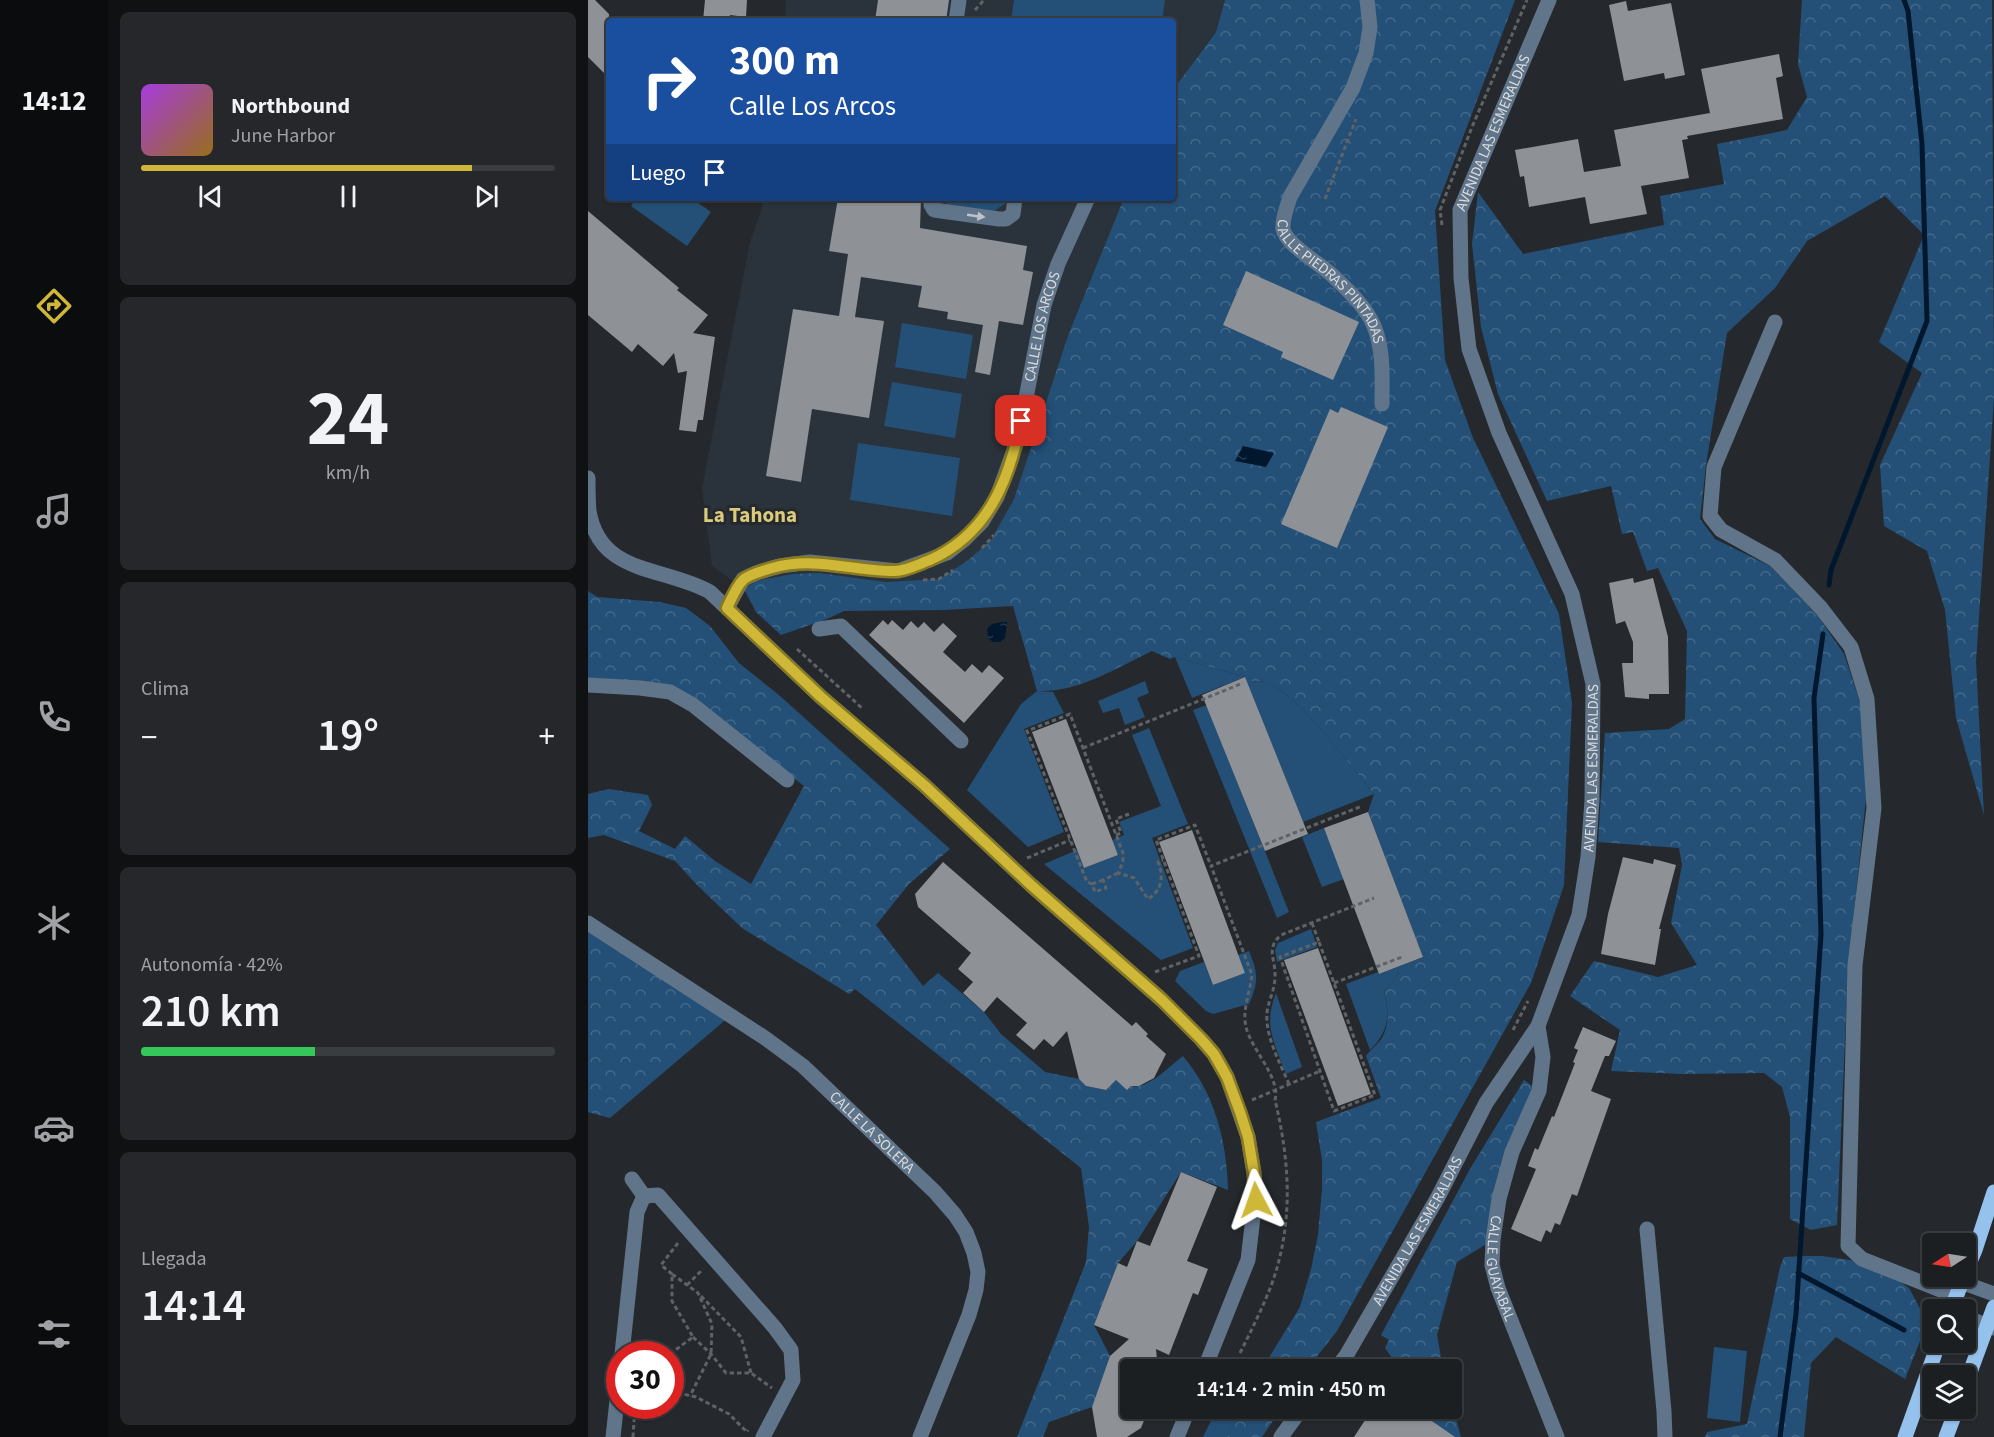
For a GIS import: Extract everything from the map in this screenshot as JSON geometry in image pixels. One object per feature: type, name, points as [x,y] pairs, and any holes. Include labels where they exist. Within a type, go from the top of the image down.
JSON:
[{"type":"main road","points":[[1959,1288],[1994,1192]]},
{"type":"main road","points":[[1974,1365],[1990,1327],[1994,1306]]},
{"type":"main road","points":[[1905,1437],[1935,1353]]},
{"type":"main road","points":[[1947,1437],[1953,1419]]},
{"type":"street","points":[[956,18],[959,0]]},
{"type":"street","name":"CALLE PIEDRAS PINTADAS","points":[[1367,0],[1370,27],[1366,53],[1353,88],[1290,197],[1283,217],[1283,231],[1291,242],[1332,274],[1354,296],[1373,325],[1382,354],[1382,404]]},
{"type":"street","name":"AVENIDA LAS ESMERALDAS","points":[[1344,1359],[1438,1197],[1486,1103],[1538,1026],[1579,915],[1588,857],[1592,800],[1593,684],[1572,594],[1499,433],[1469,349],[1461,278],[1460,210],[1549,0]]},
{"type":"street","points":[[931,201],[934,210],[999,219],[1006,219],[1013,214],[1015,201]]},
{"type":"street","name":"CALLE LOS ARCOS","points":[[727,608],[743,579],[759,572],[780,566],[810,562],[898,571],[946,553],[982,522],[997,497],[1018,439],[1044,305],[1058,264],[1087,201]]},
{"type":"street","points":[[1775,322],[1714,467],[1710,516],[1721,530],[1775,560],[1821,608],[1851,646],[1867,699],[1874,808],[1855,965],[1848,1246],[1959,1288],[1994,1294]]},
{"type":"street","points":[[588,478],[588,508],[595,531],[600,542],[615,556],[632,565],[694,583],[710,592],[821,697],[924,785],[1031,885],[1162,1000],[1214,1054],[1227,1077],[1248,1137],[1256,1200],[1248,1260],[1208,1359]]},
{"type":"street","points":[[819,629],[841,626],[961,741]]},
{"type":"street","points":[[588,685],[669,692],[693,705],[787,780]]},
{"type":"street","name":"CALLE LA SOLERA","points":[[588,922],[765,1038],[803,1066],[935,1192],[956,1215],[974,1253],[978,1272],[976,1290],[969,1316],[920,1437]]},
{"type":"street","name":"CALLE GUAYABAL","points":[[1538,1026],[1543,1057],[1539,1091],[1512,1152],[1499,1199],[1492,1265],[1498,1288],[1557,1437]]},
{"type":"street","points":[[632,1179],[644,1196]]},
{"type":"street","points":[[623,1341],[637,1212],[644,1196]]},
{"type":"street","points":[[644,1196],[658,1196],[775,1328],[790,1350],[793,1380],[763,1437]]},
{"type":"street","points":[[1647,1228],[1665,1437]]},
{"type":"street","points":[[1976,1321],[1990,1327]]},
{"type":"street","points":[[613,1437],[615,1419]]},
{"type":"street","points":[[1177,1437],[1184,1419]]},
{"type":"street","points":[[1281,1437],[1294,1419]]},
{"type":"path","points":[[974,12],[984,0]]},
{"type":"path","points":[[1443,233],[1440,210],[1472,127],[1527,0]]},
{"type":"path","points":[[1083,747],[1243,683]]},
{"type":"path","points":[[1102,880],[1106,888],[1095,892],[1092,884],[1087,882],[1083,875],[1027,731],[1070,714],[1123,853],[1119,873]]},
{"type":"path","points":[[1211,866],[1362,806]]},
{"type":"path","points":[[1116,835],[1121,833],[1116,819],[1129,814]]},
{"type":"path","points":[[1153,973],[1198,956],[1156,840],[1195,825],[1242,945]]},
{"type":"path","points":[[1025,859],[1070,840]]},
{"type":"path","points":[[1092,884],[1119,873],[1134,878],[1148,899],[1158,890],[1162,875],[1158,862],[1163,860]]},
{"type":"path","points":[[1289,1084],[1268,1027],[1267,1014],[1275,984],[1271,951],[1273,942],[1281,935],[1374,898]]},
{"type":"path","points":[[1312,923],[1319,942],[1375,1095],[1334,1111],[1280,957],[1319,942]]},
{"type":"path","points":[[1334,983],[1402,957]]},
{"type":"path","points":[[1513,1030],[1529,999]]},
{"type":"path","points":[[1250,1100],[1320,1071]]},
{"type":"path","points":[[686,1251],[677,1242],[661,1265],[698,1293],[741,1337],[751,1372],[773,1389]]},
{"type":"path","points":[[687,1285],[704,1269],[699,1264]]},
{"type":"path","points":[[672,1274],[672,1301],[693,1337],[726,1373],[751,1372]]},
{"type":"path","points":[[690,1396],[711,1354],[712,1324],[698,1293]]},
{"type":"path","points":[[684,1344],[693,1337]]},
{"type":"path","points":[[684,1395],[729,1414],[747,1432],[752,1424]]},
{"type":"path","points":[[633,1437],[635,1419]]},
{"type":"shaded area","points":[[786,0],[1225,0],[1216,31],[1176,86],[1176,18],[785,18]]},
{"type":"shaded area","points":[[763,201],[1123,201],[1069,333],[1059,376],[1014,499],[991,540],[967,561],[939,579],[885,582],[853,578],[744,589],[712,566],[702,488],[750,242]]},
{"type":"green space","points":[[1014,0],[1165,0],[1162,18],[1011,18]]},
{"type":"green space","points":[[1225,0],[1515,0],[1435,211],[1445,360],[1473,438],[1559,614],[1572,703],[1564,885],[1531,983],[1337,1331],[1315,1359],[1268,1359],[1300,1307],[1318,1235],[1322,1160],[1316,1122],[1381,1098],[1366,1056],[1382,1038],[1386,1027],[1387,1009],[1384,991],[1396,978],[1398,967],[1423,957],[1368,812],[1374,794],[1308,715],[1293,700],[1265,682],[1246,681],[1245,677],[1175,657],[1170,659],[1152,651],[1082,684],[1052,691],[1037,691],[1013,606],[944,610],[844,611],[781,635],[756,612],[744,589],[756,581],[793,574],[819,573],[885,582],[939,579],[967,561],[991,540],[1014,499],[1069,333],[1123,201],[1176,201],[1176,86],[1216,32]]},
{"type":"green space","points":[[1802,0],[1992,0],[1994,398],[1976,661],[1984,815],[1956,718],[1945,610],[1927,551],[1884,526],[1880,465],[1922,373],[1879,342],[1924,235],[1885,196],[1807,241],[1775,288],[1727,333],[1706,465],[1700,519],[1715,539],[1770,566],[1817,615],[1844,654],[1862,708],[1866,798],[1848,969],[1837,1225],[1811,1230],[1790,1219],[1790,1117],[1782,1087],[1764,1073],[1682,1074],[1611,1071],[1620,1030],[1570,996],[1594,961],[1658,977],[1697,965],[1671,923],[1682,865],[1679,848],[1598,842],[1605,733],[1669,729],[1685,719],[1687,631],[1658,568],[1647,571],[1633,532],[1622,534],[1611,486],[1547,501],[1498,394],[1481,327],[1472,244],[1478,192],[1523,254],[1664,225],[1660,196],[1724,184],[1717,144],[1787,130],[1807,97],[1798,64]]},
{"type":"green space","points":[[634,201],[695,201],[711,212],[687,246],[631,206]]},
{"type":"green space","points":[[946,201],[1007,201],[994,211],[947,205]]},
{"type":"green space","points":[[902,323],[973,335],[966,379],[895,367]]},
{"type":"green space","points":[[892,382],[962,394],[955,438],[884,426]]},
{"type":"green space","points":[[858,443],[960,458],[952,516],[850,500]]},
{"type":"green space","points":[[588,591],[597,597],[660,602],[686,608],[710,626],[739,663],[780,696],[950,849],[909,884],[876,925],[923,986],[938,973],[984,1012],[1001,1034],[1045,1072],[1079,1079],[1086,1086],[1106,1090],[1116,1080],[1133,1086],[1145,1084],[1183,1056],[1203,1086],[1211,1102],[1222,1137],[1228,1190],[1181,1172],[1137,1241],[1118,1263],[1094,1325],[1110,1356],[1092,1407],[1049,1422],[1043,1437],[1017,1437],[1086,1262],[1089,1227],[1081,1168],[855,989],[849,994],[742,928],[675,861],[604,835],[588,838],[588,794],[609,789],[648,795],[652,805],[639,831],[675,849],[685,836],[715,861],[751,884],[804,786],[696,701],[588,678]]},
{"type":"green space","points":[[1175,657],[1245,677],[1192,698]]},
{"type":"green space","points":[[1145,681],[1149,693],[1137,698],[1145,717],[1125,725],[1119,708],[1103,713],[1098,701]]},
{"type":"green space","points":[[1246,681],[1265,682],[1293,700],[1323,732],[1374,794],[1303,822]]},
{"type":"green space","points":[[1037,691],[1053,692],[1064,713],[1024,729],[1064,832],[1028,847],[967,790],[1021,704]]},
{"type":"green space","points":[[1207,705],[1289,912],[1277,918],[1193,710]]},
{"type":"green space","points":[[1149,728],[1188,824],[1152,838],[1193,948],[1161,960],[1044,864],[1077,850],[1084,868],[1118,855],[1112,840],[1124,835],[1119,822],[1161,806],[1132,735]]},
{"type":"green space","points":[[1324,828],[1344,879],[1322,887],[1302,837]]},
{"type":"green space","points":[[588,916],[730,1016],[610,1118],[588,1112]]},
{"type":"green space","points":[[1311,929],[1317,947],[1277,962],[1275,950],[1278,943]]},
{"type":"green space","points":[[1249,951],[1256,978],[1249,1004],[1213,1014],[1206,1011],[1175,981],[1180,971],[1204,962],[1213,985],[1245,973],[1238,955]]},
{"type":"green space","points":[[1398,967],[1396,978],[1384,991],[1387,1016],[1384,1030],[1370,1050],[1346,984]]},
{"type":"green space","points":[[1276,993],[1302,1067],[1286,1074],[1270,1025],[1270,1015]]},
{"type":"green space","points":[[1524,1080],[1539,1091],[1512,1152],[1493,1240],[1457,1262],[1437,1335],[1441,1359],[1393,1359],[1385,1348],[1389,1340],[1381,1335],[1470,1169]]},
{"type":"green space","points":[[1822,1256],[1857,1261],[1896,1279],[1909,1288],[1922,1312],[1922,1336],[1905,1379],[1836,1337],[1811,1363],[1804,1437],[1705,1437],[1707,1432],[1747,1424],[1784,1257]]},
{"type":"green space","points":[[1714,1347],[1747,1351],[1740,1422],[1707,1418]]},
{"type":"green space","points":[[1212,1419],[1237,1419],[1227,1437],[1203,1437]]},
{"type":"green space","points":[[1236,1419],[1274,1419],[1262,1437],[1227,1437]]},
{"type":"green space","points":[[1424,1419],[1456,1419],[1461,1437],[1443,1437]]},
{"type":"water","points":[[1243,446],[1274,453],[1266,467],[1235,461]]},
{"type":"water","points":[[1007,622],[1005,638],[1000,642],[993,642],[988,638],[987,629],[992,624]]},
{"type":"building","points":[[588,0],[595,0],[609,14],[609,18],[606,18],[606,75],[588,57]]},
{"type":"building","points":[[705,0],[747,0],[746,17],[730,15],[730,18],[703,18]]},
{"type":"building","points":[[878,0],[949,0],[946,18],[875,18]]},
{"type":"building","points":[[1626,1],[1628,11],[1671,3],[1685,75],[1665,79],[1664,73],[1624,81],[1609,5]]},
{"type":"building","points":[[1779,54],[1783,76],[1776,78],[1783,119],[1687,136],[1688,139],[1682,140],[1689,178],[1641,186],[1647,214],[1590,224],[1585,197],[1529,207],[1524,176],[1520,177],[1515,150],[1578,139],[1584,172],[1621,166],[1614,130],[1710,113],[1701,69]]},
{"type":"building","points":[[837,201],[921,201],[920,228],[1027,246],[1023,270],[1033,272],[1023,325],[999,321],[990,375],[975,372],[983,325],[947,319],[948,312],[918,307],[922,286],[861,277],[855,317],[884,321],[869,418],[812,409],[801,482],[766,476],[793,309],[839,316],[848,254],[829,251]]},
{"type":"building","points":[[588,211],[708,315],[693,333],[715,337],[703,420],[698,420],[696,432],[679,430],[687,371],[678,373],[674,353],[663,366],[638,344],[632,352],[588,315]]},
{"type":"building","points":[[1246,271],[1359,322],[1333,380],[1281,357],[1283,352],[1223,325]]},
{"type":"building","points":[[1341,407],[1388,427],[1337,548],[1281,524],[1330,409],[1338,413]]},
{"type":"building","points":[[1633,578],[1634,583],[1653,578],[1668,637],[1669,694],[1649,694],[1649,699],[1625,697],[1622,663],[1633,663],[1633,642],[1625,621],[1616,624],[1609,583]]},
{"type":"building","points":[[883,620],[888,625],[892,620],[903,630],[911,621],[918,628],[924,622],[934,632],[943,623],[957,636],[943,652],[965,672],[972,664],[982,673],[989,665],[1004,678],[964,723],[869,635]]},
{"type":"building","points":[[1245,677],[1308,834],[1265,851],[1202,695]]},
{"type":"building","points":[[1066,719],[1118,855],[1084,868],[1032,732]]},
{"type":"building","points":[[1368,812],[1423,957],[1379,974],[1324,828]]},
{"type":"building","points":[[1192,830],[1245,973],[1213,985],[1159,842]]},
{"type":"building","points":[[1623,857],[1653,864],[1654,859],[1676,865],[1659,929],[1661,929],[1655,965],[1601,954],[1608,914]]},
{"type":"building","points":[[943,862],[1132,1026],[1136,1022],[1148,1034],[1146,1036],[1166,1054],[1154,1078],[1139,1086],[1131,1086],[1127,1090],[1116,1080],[1106,1090],[1086,1086],[1079,1079],[1067,1031],[1053,1047],[1044,1039],[1034,1050],[1016,1035],[1027,1023],[997,997],[984,1012],[963,993],[973,982],[958,969],[971,953],[918,907],[915,894]]},
{"type":"building","points":[[1318,948],[1371,1094],[1338,1106],[1284,960]]},
{"type":"building","points":[[1583,1027],[1616,1041],[1609,1056],[1605,1056],[1591,1091],[1611,1099],[1577,1196],[1572,1194],[1560,1225],[1555,1223],[1551,1233],[1546,1230],[1541,1242],[1511,1229],[1536,1169],[1528,1166],[1535,1148],[1538,1150],[1552,1116],[1554,1117],[1575,1063],[1573,1062],[1578,1050],[1574,1048]]},
{"type":"building","points":[[1181,1172],[1217,1187],[1187,1261],[1208,1269],[1198,1295],[1193,1293],[1169,1355],[1156,1349],[1157,1359],[1120,1359],[1120,1419],[1145,1419],[1141,1428],[1127,1437],[1097,1437],[1092,1407],[1110,1356],[1129,1339],[1094,1325],[1118,1263],[1127,1267],[1137,1241],[1150,1246]]},
{"type":"building","points":[[1366,1419],[1429,1419],[1455,1437],[1354,1437]]},
{"type":"waterway","points":[[1829,585],[1831,570],[1927,321],[1922,144],[1908,11],[1904,0]]},
{"type":"waterway","points":[[1780,1437],[1796,1314],[1821,934],[1814,698],[1823,634]]},
{"type":"waterway","points":[[1798,1273],[1904,1330]]},
{"type":"district","name":"La Tahona","points":[[750,515]]},
{"type":"route","points":[[1021,421],[1018,439],[997,497],[982,522],[946,553],[898,571],[810,562],[780,566],[743,579],[727,608],[821,697],[924,785],[1060,912],[1162,1000],[1201,1039],[1214,1054],[1227,1077],[1240,1112],[1248,1137],[1256,1200]]}]
